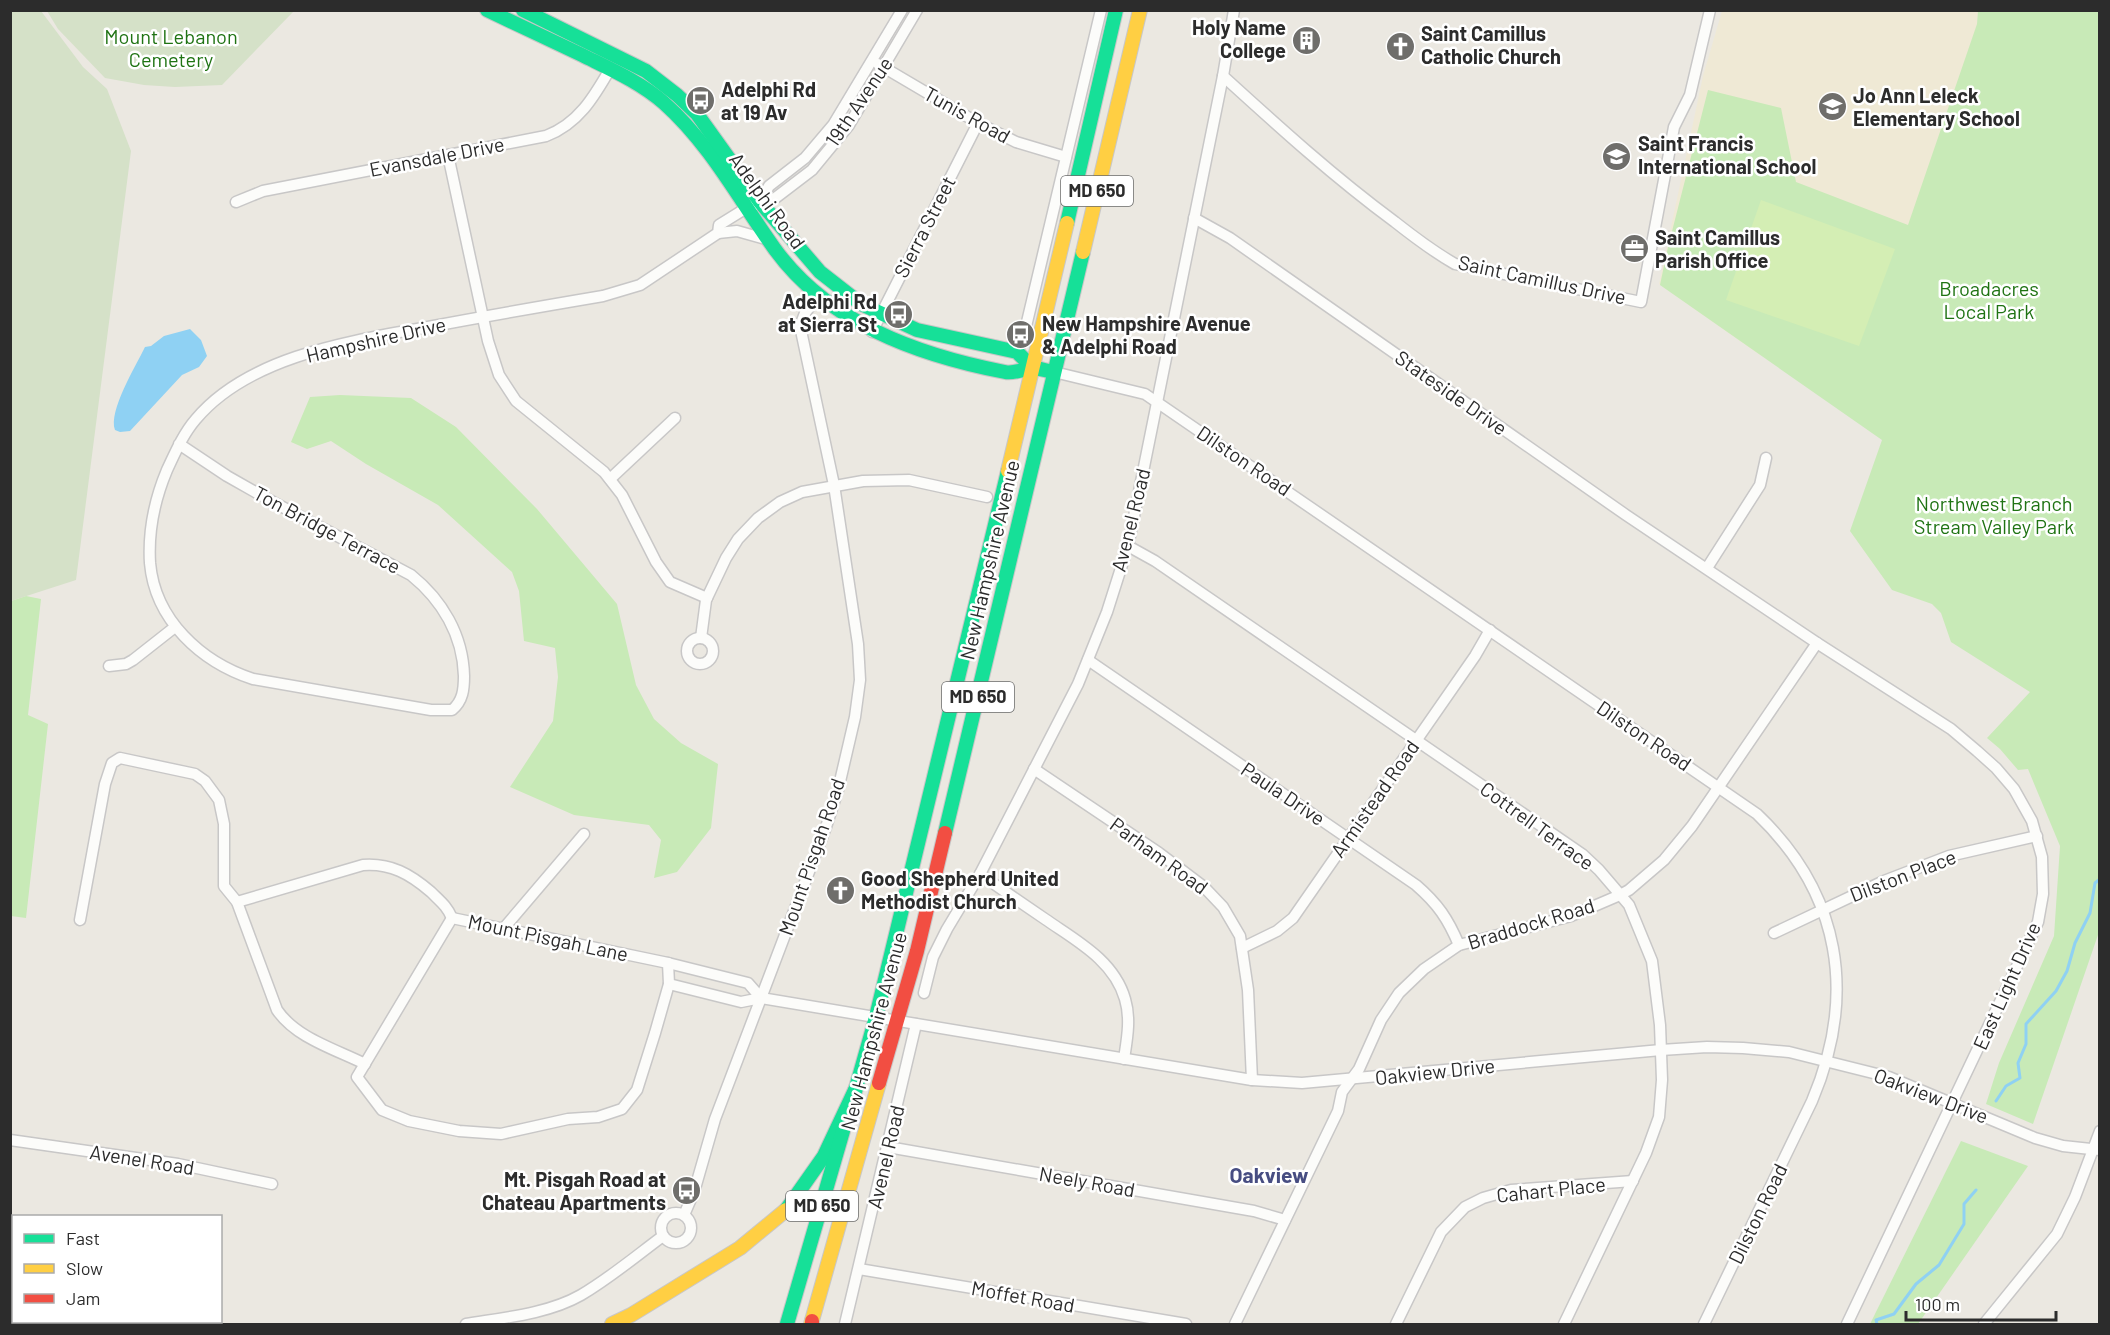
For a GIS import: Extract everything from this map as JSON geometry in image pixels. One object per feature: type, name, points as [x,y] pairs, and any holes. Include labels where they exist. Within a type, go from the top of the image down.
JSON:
[{"type":"main road","name":"Adelphi Road","points":[[487,10],[638,84],[676,114],[754,204],[820,272],[861,304],[917,330],[1017,352]]},
{"type":"main road","name":"Adelphi Road","points":[[523,10],[646,71],[697,114],[754,204],[769,240],[818,296],[872,332],[915,349],[1010,374],[1033,368],[1054,372]]},
{"type":"main road","name":"New Hampshire Avenue","points":[[787,1324],[876,1017],[1033,368],[1116,10]]},
{"type":"main road","name":"New Hampshire Avenue","points":[[811,1323],[898,1021],[939,858],[1140,10]]},
{"type":"main road","points":[[1017,352],[1033,368]]},
{"type":"main road","points":[[612,1324],[631,1315],[740,1248],[791,1206],[824,1156],[856,1088]]},
{"type":"street","name":"19th Avenue","points":[[754,204],[769,186],[803,160],[833,125],[902,10]]},
{"type":"street","name":"19th Avenue","points":[[754,204],[774,199],[812,170],[849,125],[917,10]]},
{"type":"street","points":[[1017,352],[1023,339],[1101,10]]},
{"type":"street","name":"Avenel Road","points":[[924,993],[933,957],[980,874],[1078,684],[1107,612],[1128,546],[1223,76],[1234,10]]},
{"type":"street","name":"Saint Camillus Drive","points":[[1223,76],[1316,161],[1380,212],[1455,264],[1641,302],[1674,127],[1690,95],[1710,10]]},
{"type":"street","name":"Tunis Road","points":[[873,61],[978,123],[1016,142],[1066,157]]},
{"type":"street","name":"Evansdale Drive","points":[[236,202],[263,191],[546,136],[560,131],[587,107],[610,69]]},
{"type":"street","name":"Sierra Street","points":[[872,332],[978,123]]},
{"type":"street","points":[[448,155],[464,240],[488,341],[499,375],[516,401],[580,451],[610,479],[622,495],[663,574],[670,582],[707,598]]},
{"type":"street","points":[[803,160],[812,170]]},
{"type":"street","name":"Hampshire Drive","points":[[457,635],[463,663],[464,685],[462,699],[452,710],[442,711],[253,679],[234,673],[218,664],[175,627],[166,612],[154,582],[149,545],[156,500],[179,444],[195,420],[229,389],[265,369],[320,350],[354,341],[625,291],[657,276],[718,233],[719,225],[754,204]]},
{"type":"street","name":"Stateside Drive","points":[[1194,218],[1230,238],[1626,515],[1707,568]]},
{"type":"street","points":[[718,233],[737,231],[769,240]]},
{"type":"street","name":"Mount Pisgah Road","points":[[684,1215],[694,1192],[715,1119],[826,827],[838,790],[855,717],[860,680],[858,644],[834,485],[800,326],[805,313],[818,296]]},
{"type":"street","name":"Dilston Road","points":[[1054,372],[1145,394],[1756,814],[1778,834],[1804,872],[1822,909],[1834,945],[1838,982],[1836,1019],[1822,1079],[1704,1324]]},
{"type":"street","points":[[610,479],[675,418]]},
{"type":"street","name":"Ton Bridge Terrace","points":[[179,444],[227,476],[273,502],[411,575],[434,597],[457,635]]},
{"type":"street","points":[[1707,568],[1760,485],[1766,458]]},
{"type":"street","points":[[701,638],[707,598],[726,558],[738,539],[758,518],[780,502],[802,492],[863,480],[909,480],[987,497]]},
{"type":"street","name":"Cottrell Terrace","points":[[1128,546],[1155,561],[1582,854],[1629,905],[1652,961],[1660,1025],[1662,1080],[1659,1117],[1646,1153],[1564,1324]]},
{"type":"street","name":"East Light Drive","points":[[1707,568],[1817,643],[1951,729],[1977,751],[2014,789],[2032,821],[2042,857],[2043,894],[2038,922],[1847,1324]]},
{"type":"street","points":[[109,666],[126,664],[133,660],[175,627]]},
{"type":"street","name":"Armistead Road","points":[[1242,948],[1277,931],[1293,918],[1475,656],[1490,630]]},
{"type":"street","name":"Braddock Road","points":[[1235,1324],[1338,1111],[1342,1092],[1359,1069],[1381,1020],[1399,993],[1424,969],[1459,945],[1571,916],[1629,890],[1664,860],[1692,826],[1817,643]]},
{"type":"street","name":"Paula Drive","points":[[1088,660],[1416,885],[1434,900],[1448,920],[1459,945]]},
{"type":"street","points":[[80,920],[108,773],[112,763],[120,758],[195,774],[205,781],[219,800],[224,824],[224,886],[237,902],[268,990],[284,1020],[300,1032],[364,1064]]},
{"type":"street","name":"Parham Road","points":[[1034,769],[1159,853],[1204,887],[1223,907],[1240,936],[1248,990],[1252,1080]]},
{"type":"street","points":[[504,928],[584,834]]},
{"type":"street","name":"Dilston Place","points":[[1774,933],[1884,881],[1949,856],[2037,836]]},
{"type":"street","name":"Mount Pisgah Lane","points":[[237,902],[363,865],[377,864],[396,869],[414,878],[447,907],[452,918],[668,963],[748,984],[761,998]]},
{"type":"street","points":[[980,874],[1094,953],[1111,971],[1125,997],[1128,1015],[1124,1059]]},
{"type":"street","points":[[452,918],[357,1077],[382,1110],[409,1121],[459,1131],[501,1134],[568,1119],[598,1117],[622,1109],[637,1090],[669,984],[668,963]]},
{"type":"street","points":[[669,984],[741,1002],[761,998]]},
{"type":"street","name":"Oakview Drive","points":[[761,998],[1252,1080],[1302,1083],[1707,1047],[1789,1052],[1889,1077],[2035,1138],[2063,1146],[2096,1150]]},
{"type":"street","name":"Avenel Road","points":[[845,1324],[916,1024]]},
{"type":"street","points":[[1984,1324],[2056,1234],[2096,1150],[2100,1131]]},
{"type":"street","name":"Avenel Road","points":[[10,1140],[178,1164],[272,1184]]},
{"type":"street","name":"Neely Road","points":[[888,1147],[1254,1211],[1285,1220]]},
{"type":"street","name":"Cahart Place","points":[[1396,1324],[1441,1232],[1465,1207],[1483,1197],[1511,1190],[1633,1181]]},
{"type":"street","points":[[673,1214],[684,1215],[692,1228],[688,1238],[678,1244],[667,1240],[661,1231],[664,1220],[673,1214]]},
{"type":"street","points":[[466,1324],[528,1314],[583,1294],[663,1236]]},
{"type":"street","name":"Moffet Road","points":[[859,1269],[1186,1324]]},
{"type":"shaded area","points":[[1722,11],[1978,11],[1970,128],[1874,389],[1760,355],[1659,284],[1703,76]]},
{"type":"green space","points":[[10,11],[41,11],[83,67],[107,89],[131,151],[76,580],[11,601]]},
{"type":"green space","name":"Mount Lebanon Cemetery","points":[[47,11],[294,11],[222,85],[175,87],[144,85],[105,78],[58,29]]},
{"type":"green space","points":[[1978,11],[2099,11],[2099,932],[2033,1124],[1986,1104],[1999,1063],[2054,936],[2060,846],[2028,769],[2018,770],[1987,738],[2030,692],[1951,642],[1941,613],[1932,604],[1892,590],[1850,531],[1882,440],[1660,285],[1708,90],[1781,108],[1796,182],[1908,225],[1977,24]]},
{"type":"green space","points":[[1761,200],[1895,249],[1859,346],[1726,300]]},
{"type":"green space","points":[[340,395],[411,398],[456,427],[537,509],[617,604],[636,685],[654,719],[681,743],[718,764],[711,828],[677,872],[654,878],[661,840],[649,825],[574,815],[510,787],[553,721],[558,677],[555,648],[524,641],[519,591],[512,572],[438,505],[331,441],[307,449],[291,442],[310,397]]},
{"type":"green space","points":[[26,596],[41,599],[28,715],[48,724],[26,918],[11,916],[11,601]]},
{"type":"green space","points":[[1961,1141],[2028,1166],[1918,1324],[1870,1324]]},
{"type":"water","points":[[190,329],[201,340],[207,356],[199,367],[182,375],[130,431],[115,430],[115,412],[119,400],[145,347],[151,346],[164,336]]},
{"type":"waterway","points":[[1996,1101],[2006,1086],[2020,1078],[2018,1063],[2026,1044],[2026,1024],[2056,991],[2067,971],[2075,943],[2090,913],[2095,883],[2100,879]]},
{"type":"waterway","points":[[1877,1324],[1876,1320],[1894,1314],[1916,1284],[1939,1265],[1964,1224],[1964,1204],[1976,1190]]},
{"type":"traffic: fast","points":[[487,10],[635,82],[664,103],[710,154],[774,248],[796,274],[820,297],[848,316],[907,345],[972,365],[1005,372],[1032,368],[1054,372]]},
{"type":"traffic: fast","points":[[523,10],[646,71],[677,95],[697,114],[760,202],[820,272],[861,304],[917,330],[1017,352],[1033,368]]},
{"type":"traffic: fast","points":[[1067,223],[1116,10]]},
{"type":"traffic: fast","points":[[945,833],[1083,252]]},
{"type":"traffic: fast","points":[[852,1102],[876,1017],[1008,471]]},
{"type":"traffic: fast","points":[[786,1210],[824,1156],[856,1088]]},
{"type":"traffic: fast","points":[[787,1324],[843,1131]]},
{"type":"traffic: slow","points":[[1083,252],[1140,10]]},
{"type":"traffic: slow","points":[[1008,471],[1067,223]]},
{"type":"traffic: slow","points":[[811,1324],[879,1083]]},
{"type":"traffic: slow","points":[[612,1324],[631,1315],[740,1248],[786,1210]]},
{"type":"traffic: jam","points":[[879,1083],[917,951],[945,833]]},
{"type":"place","name":"Holy Name College","points":[[1307,40]]},
{"type":"place","name":"Saint Camillus Catholic Church","points":[[1400,46]]},
{"type":"place","name":"Adelphi Rd at 19 Av","points":[[700,101]]},
{"type":"place","name":"Jo Ann Leleck Elementary School","points":[[1832,107]]},
{"type":"place","name":"Saint Francis International School","points":[[1617,156]]},
{"type":"place","name":"Saint Camillus Parish Office","points":[[1634,249]]},
{"type":"place","name":"Adelphi Rd at Sierra St","points":[[898,314]]},
{"type":"place","name":"New Hampshire Avenue & Adelphi Road","points":[[1021,335]]},
{"type":"place","name":"Good Shepherd United Methodist Church","points":[[840,890]]},
{"type":"place","name":"Mt. Pisgah Road at Chateau Apartments","points":[[687,1191]]},
{"type":"district","name":"Oakview","points":[[1269,1176]]},
{"type":"park label","name":"Broadacres Local Park","points":[[1989,300]]},
{"type":"park label","name":"Northwest Branch Stream Valley Park","points":[[1994,516]]}]
